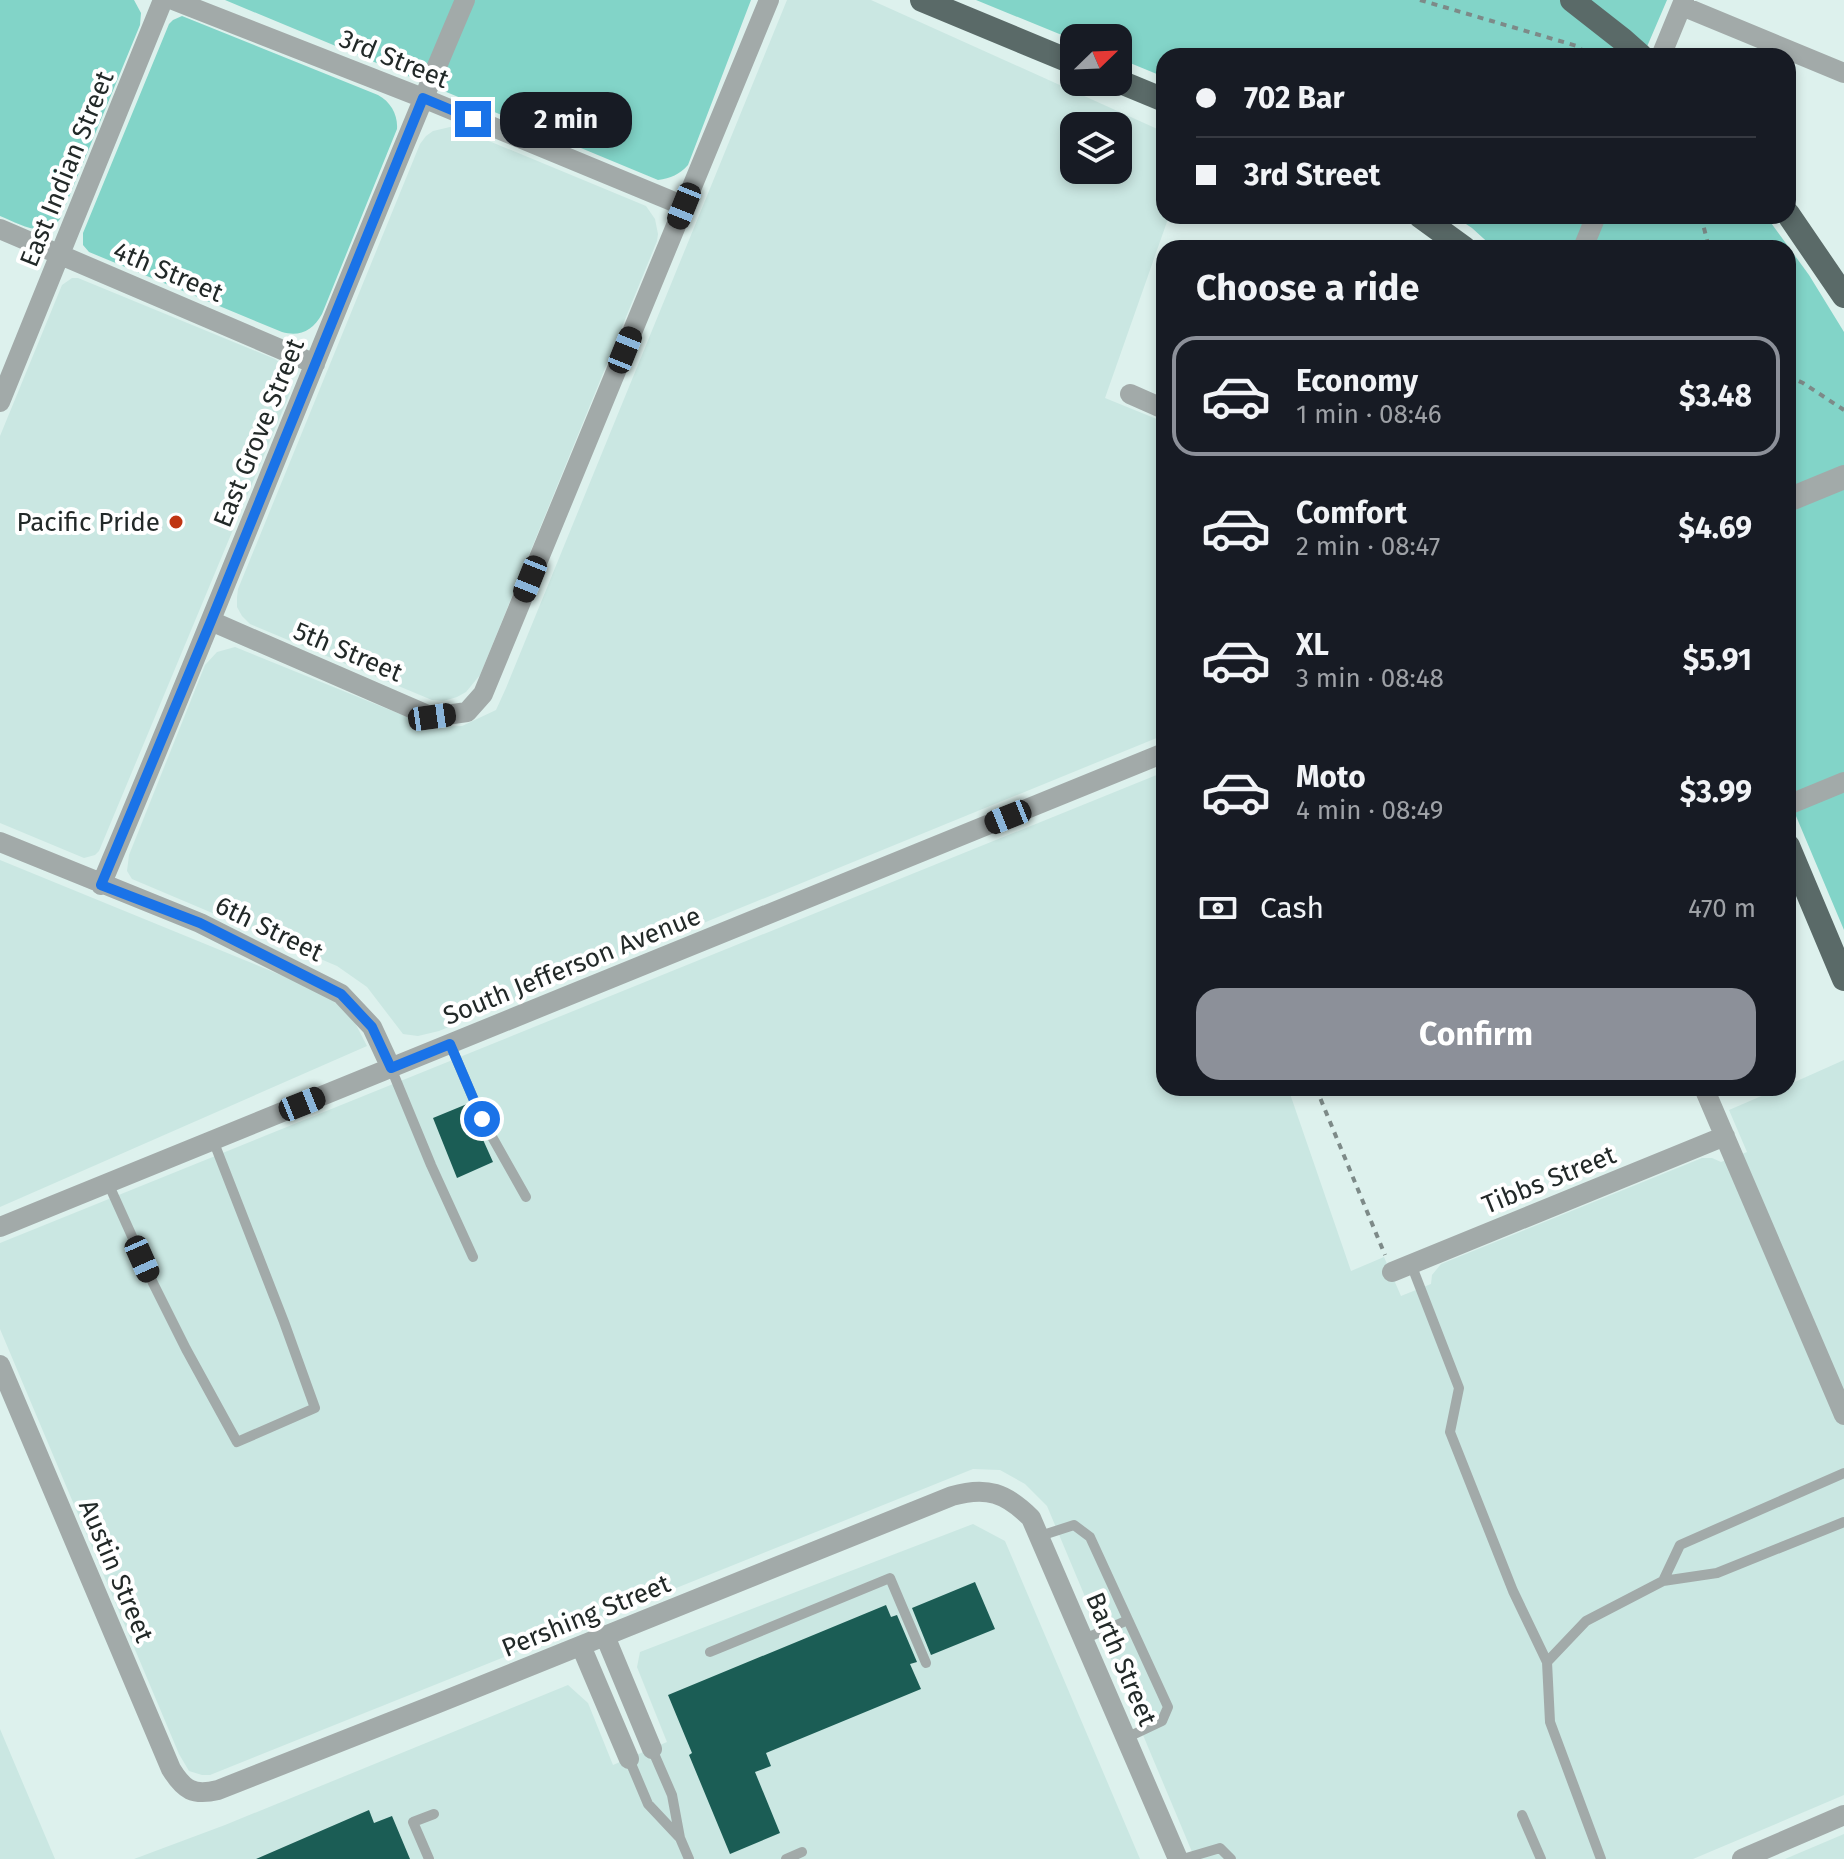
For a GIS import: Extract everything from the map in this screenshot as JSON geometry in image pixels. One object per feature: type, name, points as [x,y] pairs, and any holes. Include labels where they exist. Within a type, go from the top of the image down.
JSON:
[{"type":"highway","points":[[922,0],[1060,57]]},
{"type":"highway","points":[[1572,0],[1632,48]]},
{"type":"highway","points":[[1132,87],[1156,97]]},
{"type":"highway","points":[[1431,224],[1453,240]]},
{"type":"highway","points":[[1795,224],[1844,296]]},
{"type":"highway","points":[[1796,865],[1844,979]]},
{"type":"street","name":"East Indian Street","points":[[0,402],[163,0]]},
{"type":"street","name":"3rd Street","points":[[173,0],[423,98],[684,206]]},
{"type":"street","name":"East Grove Street","points":[[101,885],[465,0]]},
{"type":"street","points":[[684,206],[769,0]]},
{"type":"street","points":[[1664,48],[1683,3],[1786,48]]},
{"type":"street","points":[[1796,52],[1844,73]]},
{"type":"street","name":"5th Street","points":[[211,621],[432,717],[467,712],[483,694],[684,206]]},
{"type":"street","name":"4th Street","points":[[0,229],[315,364]]},
{"type":"street","points":[[1130,394],[1156,405]]},
{"type":"street","points":[[1796,497],[1844,477]]},
{"type":"street","name":"South Jefferson Avenue","points":[[0,1227],[1156,756]]},
{"type":"street","points":[[1796,802],[1844,782]]},
{"type":"street","name":"6th Street","points":[[0,842],[200,923],[341,994],[372,1027],[391,1068]]},
{"type":"street","points":[[1708,1096],[1844,1415]]},
{"type":"street","name":"Tibbs Street","points":[[1392,1272],[1725,1136]]},
{"type":"street","name":"Austin Street","points":[[0,1365],[171,1769],[180,1784],[192,1791]]},
{"type":"street","name":"Pershing Street","points":[[192,1791],[204,1793],[218,1790],[952,1496],[968,1491],[999,1494]]},
{"type":"street","name":"Barth Street","points":[[999,1494],[1018,1504],[1031,1518],[1040,1536],[1180,1859]]},
{"type":"street","points":[[605,1636],[652,1749]]},
{"type":"street","points":[[581,1646],[629,1759]]},
{"type":"street","points":[[1742,1859],[1844,1815]]},
{"type":"lane","points":[[450,1044],[482,1119],[526,1197]]},
{"type":"lane","points":[[391,1068],[473,1257]]},
{"type":"lane","points":[[108,1183],[153,1283],[237,1442],[315,1408],[213,1140]]},
{"type":"lane","points":[[1411,1264],[1459,1388],[1450,1432],[1513,1591],[1547,1662],[1550,1722],[1601,1859]]},
{"type":"lane","points":[[1663,1581],[1680,1545],[1844,1473]]},
{"type":"lane","points":[[1547,1662],[1586,1621],[1663,1581],[1717,1573],[1844,1522]]},
{"type":"lane","points":[[1040,1536],[1074,1525],[1090,1537],[1168,1707],[1162,1721],[1126,1738]]},
{"type":"lane","points":[[710,1652],[890,1578],[926,1663]]},
{"type":"lane","points":[[1084,1639],[1128,1620]]},
{"type":"lane","points":[[652,1749],[672,1795],[680,1838],[689,1859]]},
{"type":"lane","points":[[629,1759],[648,1804],[680,1838]]},
{"type":"lane","points":[[429,1859],[413,1822],[434,1814]]},
{"type":"lane","points":[[1522,1815],[1541,1859]]},
{"type":"lane","points":[[1180,1859],[1220,1848],[1231,1859]]},
{"type":"lane","points":[[786,1859],[802,1852]]},
{"type":"path","points":[[1420,0],[1579,48]]},
{"type":"path","points":[[1796,380],[1844,410]]},
{"type":"path","points":[[1319,1096],[1392,1272]]},
{"type":"shaded area","points":[[787,0],[871,0],[1060,85],[1060,96],[1084,96],[1120,112],[1060,112],[1060,184],[1132,184],[1132,118],[1156,128],[1156,224],[1166,224],[1161,240],[1156,240],[1156,253],[1105,398],[1156,419],[1156,738],[439,1031],[418,1036],[403,1034],[367,987],[337,966],[132,879],[127,871],[129,855],[205,665],[217,652],[235,647],[432,727],[462,726],[496,710],[506,688]]},
{"type":"shaded area","points":[[450,127],[646,206],[655,219],[658,234],[480,675],[466,692],[443,701],[432,700],[250,624],[237,607],[237,597],[420,144],[433,131]]},
{"type":"shaded area","points":[[72,278],[275,359],[288,373],[290,384],[290,393],[99,851],[84,858],[0,823],[0,436],[62,285]]},
{"type":"shaded area","points":[[1156,775],[1156,1096],[1291,1096],[1351,1271],[1384,1257],[1401,1296],[1431,1284],[1432,1275],[1441,1264],[1702,1158],[1721,1162],[1747,1152],[1729,1110],[1761,1096],[1796,1096],[1796,1081],[1844,1060],[1844,1795],[1693,1859],[1195,1859],[1047,1506],[1025,1484],[1000,1470],[973,1469],[210,1775],[202,1775],[189,1771],[179,1754],[0,1329],[0,1243]]},
{"type":"shaded area","points":[[0,860],[315,989],[353,1019],[367,1046],[0,1207]]},
{"type":"shaded area","points":[[973,1524],[1005,1541],[1140,1859],[134,1859],[568,1685],[588,1703],[613,1765],[667,1742],[637,1667],[640,1652]]},
{"type":"shaded area","points":[[0,1729],[55,1859],[0,1859]]},
{"type":"shaded area","points":[[1844,1834],[1844,1859],[1785,1859]]},
{"type":"green space","points":[[0,0],[134,0],[141,13],[140,25],[60,219],[47,229],[24,226],[0,216]]},
{"type":"green space","points":[[225,0],[751,0],[688,165],[674,176],[658,180]]},
{"type":"green space","points":[[976,0],[1667,0],[1646,48],[1156,48],[1156,74],[1132,64],[1132,24],[1060,24],[1060,34]]},
{"type":"green space","points":[[182,16],[378,95],[387,101],[395,114],[397,129],[322,314],[305,331],[294,334],[282,332],[89,252],[83,245],[83,233],[169,24]]},
{"type":"green space","points":[[1466,224],[1772,224],[1783,240],[1485,240]]},
{"type":"green space","points":[[1796,257],[1844,332],[1844,930],[1796,816]]},
{"type":"building","points":[[467,1104],[493,1162],[457,1178],[433,1118]]},
{"type":"building","points":[[975,1582],[995,1629],[931,1655],[912,1608]]},
{"type":"building","points":[[886,1605],[891,1617],[897,1615],[917,1662],[910,1664],[921,1689],[766,1753],[771,1766],[755,1772],[780,1833],[730,1854],[668,1695]]},
{"type":"building","points":[[369,1810],[374,1823],[392,1816],[410,1859],[256,1859]]},
{"type":"place","name":"Pacific Pride","points":[[176,522]]},
{"type":"route","points":[[473,119],[423,98],[101,885],[200,923],[341,994],[372,1027],[391,1068],[450,1044],[482,1119]]}]
